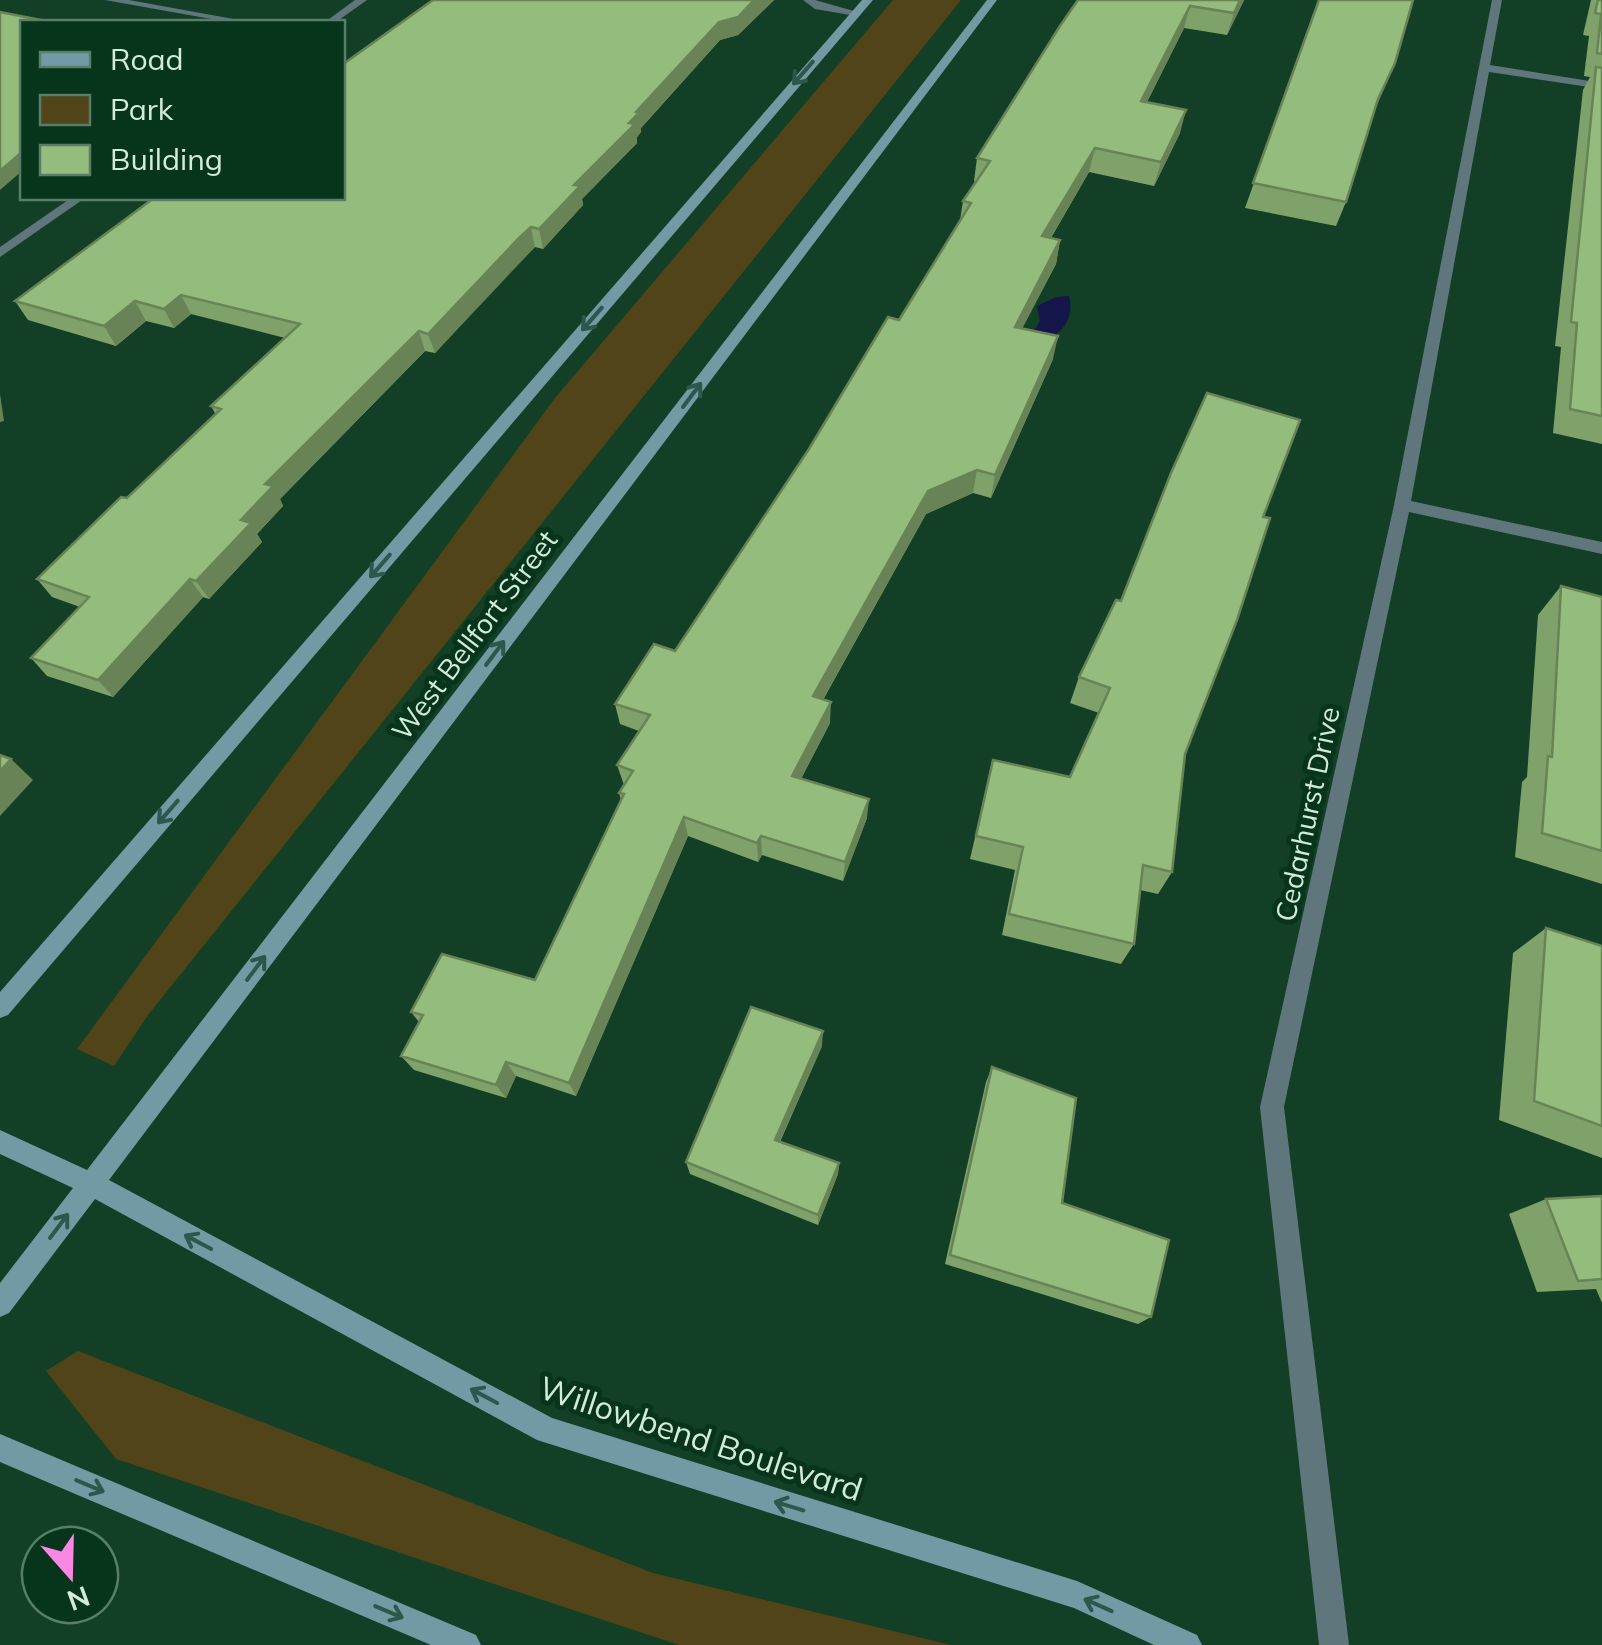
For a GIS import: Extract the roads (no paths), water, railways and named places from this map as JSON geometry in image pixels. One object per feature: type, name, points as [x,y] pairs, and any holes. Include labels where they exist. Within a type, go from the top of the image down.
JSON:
[{"type":"main road","name":"West Bellfort Street","points":[[0,1304],[992,0]]},
{"type":"main road","points":[[0,1008],[862,7]]},
{"type":"main road","name":"Willowbend Boulevard","points":[[0,1142],[91,1184],[547,1430],[1077,1595],[1187,1645]]},
{"type":"main road","points":[[0,1448],[466,1645]]},
{"type":"street","points":[[110,0],[233,20]]},
{"type":"street","points":[[333,20],[362,0]]},
{"type":"street","points":[[808,0],[818,7],[862,7]]},
{"type":"street","name":"Cedarhurst Drive","points":[[1334,1645],[1272,1107],[1402,504],[1497,0]]},
{"type":"street","points":[[1485,68],[1602,86]]},
{"type":"street","points":[[0,253],[76,200]]},
{"type":"street","points":[[1402,504],[1602,548]]}]
